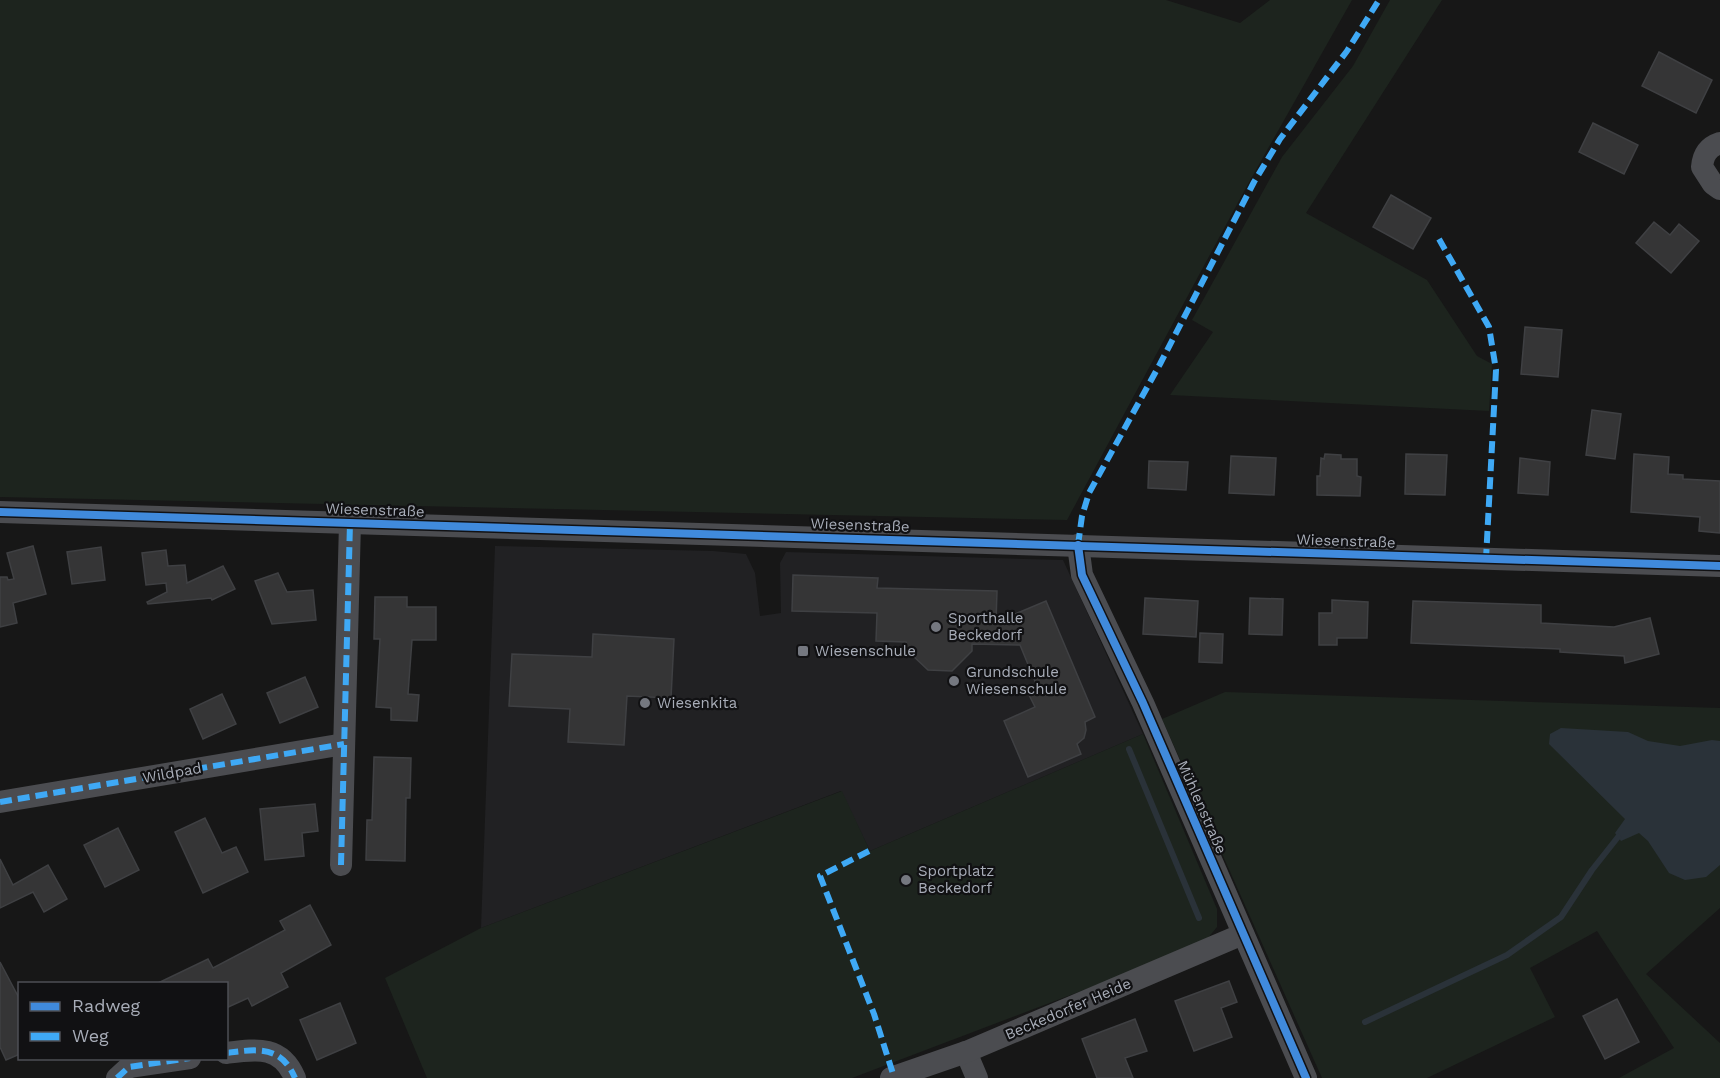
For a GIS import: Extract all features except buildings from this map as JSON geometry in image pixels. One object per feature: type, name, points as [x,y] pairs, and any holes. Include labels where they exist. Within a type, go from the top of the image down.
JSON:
[{"type":"street","points":[[1720,143],[1706,152],[1702,167],[1713,184],[1720,189]]},
{"type":"street","name":"Wiesenstraße","points":[[0,512],[1720,566]]},
{"type":"street","points":[[341,865],[350,523]]},
{"type":"street","name":"Mühlenstraße","points":[[1078,545],[1082,575],[1143,704],[1306,1078]]},
{"type":"street","name":"Wildpad","points":[[0,802],[344,744]]},
{"type":"street","name":"Beckedorfer Heide","points":[[891,1078],[966,1052],[1243,934]]},
{"type":"street","points":[[228,1053],[247,1050],[273,1051],[290,1066],[295,1078]]},
{"type":"street","points":[[966,1052],[978,1078]]},
{"type":"street","points":[[117,1078],[129,1067],[182,1060]]},
{"type":"shaded area","points":[[0,0],[1166,0],[1240,23],[1270,0],[1352,0],[1248,184],[1067,520],[0,497]]},
{"type":"shaded area","points":[[1390,0],[1442,0],[1306,213],[1427,280],[1477,356],[1492,364],[1489,411],[1170,395],[1213,332],[1192,320],[1282,157],[1353,66]]},
{"type":"shaded area","points":[[495,546],[713,551],[746,554],[755,573],[760,616],[781,613],[780,563],[786,552],[1063,560],[1143,734],[870,851],[841,791],[481,928]]},
{"type":"shaded area","points":[[1225,692],[1720,708],[1720,908],[1646,974],[1720,1043],[1720,1078],[1619,1078],[1674,1048],[1597,931],[1530,968],[1555,1017],[1427,1078],[1322,1078],[1162,719]]},
{"type":"shaded area","points":[[1561,728],[1628,732],[1648,741],[1680,746],[1712,740],[1720,741],[1720,865],[1706,877],[1685,880],[1669,873],[1648,841],[1639,833],[1621,841],[1615,833],[1625,819],[1549,744],[1550,734]]},
{"type":"shaded area","name":"Sportplatz Beckedorf","points":[[1143,734],[1217,909],[1217,927],[1202,945],[852,1078],[427,1078],[385,978],[481,928],[842,791],[870,851]]},
{"type":"waterway","points":[[1129,749],[1199,918]]},
{"type":"waterway","points":[[1365,1022],[1507,955],[1561,917],[1592,870],[1618,837]]},
{"type":"marked path","points":[[1078,545],[1082,516],[1089,493],[1160,364],[1254,182],[1280,139],[1347,51],[1379,0]]},
{"type":"marked path","points":[[1439,239],[1489,327],[1496,370],[1486,559]]},
{"type":"marked path","points":[[341,865],[350,523]]},
{"type":"marked path","points":[[0,802],[344,744]]},
{"type":"marked path","points":[[869,851],[820,876],[874,1014],[894,1077]]},
{"type":"marked path","points":[[228,1053],[258,1050],[275,1055],[283,1060],[295,1078]]},
{"type":"marked path","points":[[117,1078],[129,1067],[176,1060]]},
{"type":"cycle path","points":[[0,512],[1720,566]]},
{"type":"cycle path","points":[[1078,545],[1082,575],[1143,703],[1306,1078]]},
{"type":"place","name":"Sporthalle Beckedorf","points":[[936,627]]},
{"type":"place","name":"Wiesenschule","points":[[803,651]]},
{"type":"place","name":"Grundschule Wiesenschule","points":[[954,681]]},
{"type":"place","name":"Wiesenkita","points":[[645,703]]},
{"type":"place","name":"Sportplatz Beckedorf","points":[[906,880]]}]
